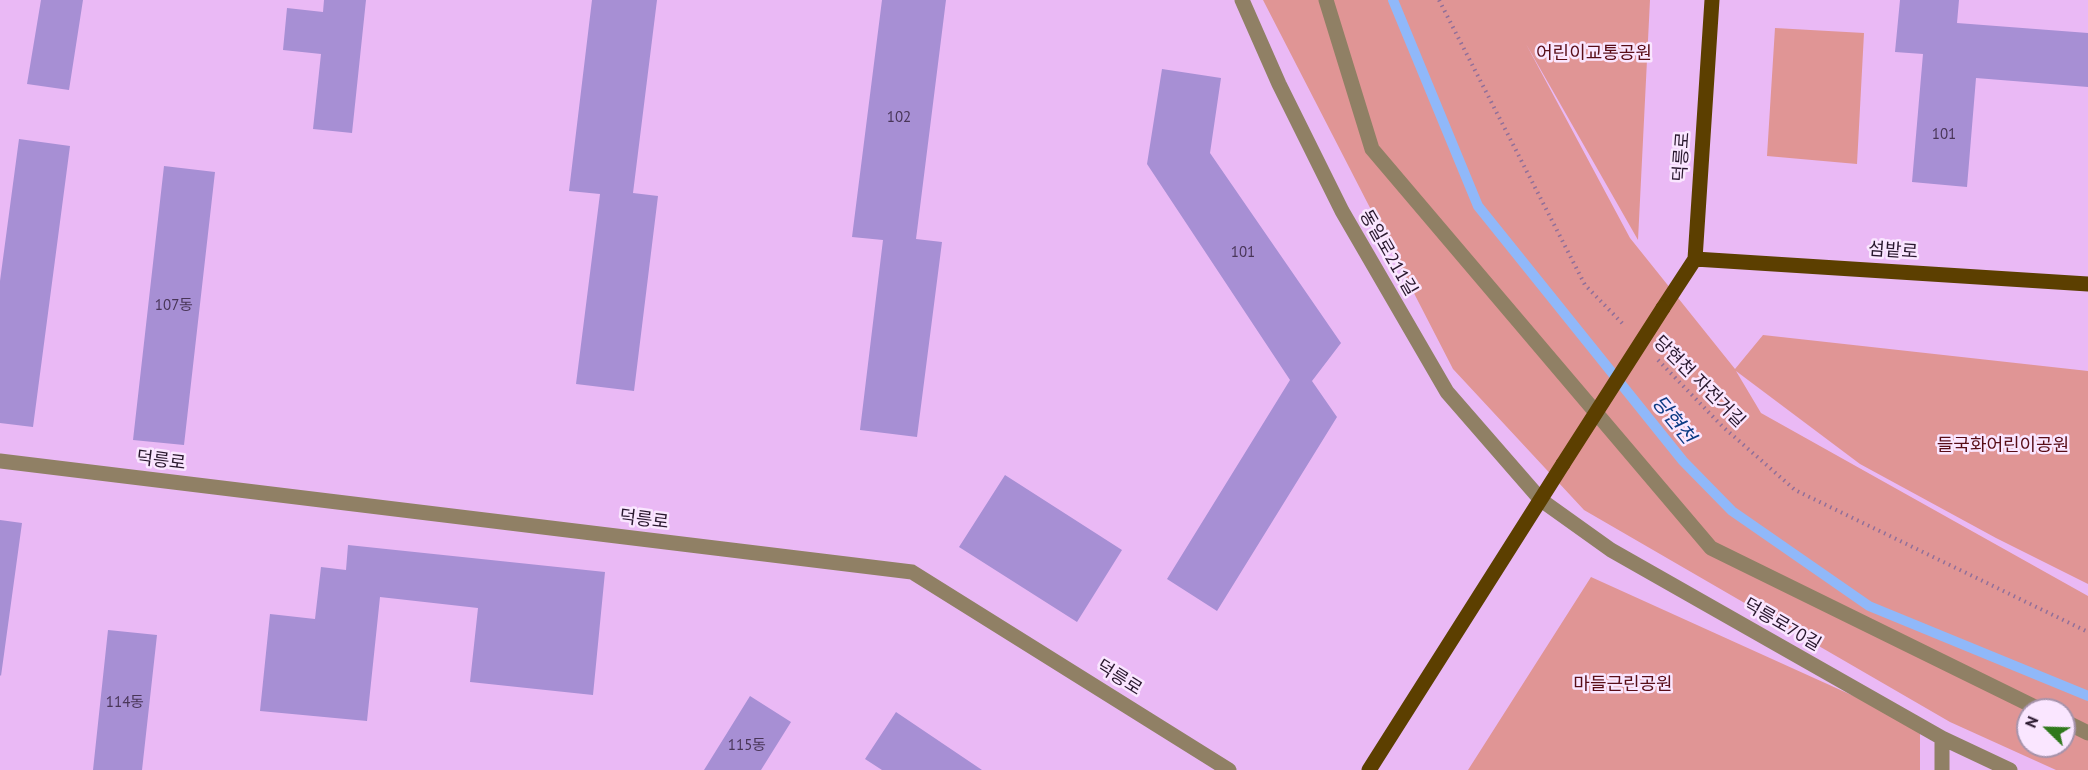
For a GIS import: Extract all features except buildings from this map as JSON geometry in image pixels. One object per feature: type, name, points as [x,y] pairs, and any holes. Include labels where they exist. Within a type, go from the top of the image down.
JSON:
[{"type":"main road","name":"덕릉로","points":[[1542,500],[1695,258],[1712,0]]},
{"type":"main road","name":"섬밭로","points":[[1695,258],[2088,284]]},
{"type":"main road","points":[[1369,770],[1542,500]]},
{"type":"street","name":"동일로211길","points":[[1242,0],[1279,84],[1342,212],[1447,392],[1542,500]]},
{"type":"street","points":[[1326,0],[1372,149],[1711,548],[2017,698]]},
{"type":"street","name":"덕릉로","points":[[0,461],[912,572],[1229,770]]},
{"type":"street","name":"덕릉로70길","points":[[1542,500],[1611,550],[1941,738],[2010,770]]},
{"type":"street","points":[[1941,738],[1942,770]]},
{"type":"path","points":[[1439,0],[1585,285],[1625,327]]},
{"type":"path","name":"당현천 자전거길","points":[[1658,360],[1722,426],[1795,490],[2088,632]]},
{"type":"green space","points":[[1263,0],[1650,0],[1638,240],[1526,44],[1630,238],[1735,369],[1763,335],[2088,371],[2088,584],[1996,538],[1860,464],[1736,371],[1761,413],[2088,596],[2088,770],[2056,770],[2030,758],[2076,758],[2076,698],[2016,698],[2016,752],[1950,722],[1584,510],[1453,369]]},
{"type":"green space","points":[[1775,28],[1864,33],[1857,164],[1767,156]]},
{"type":"green space","name":"마들근린공원","points":[[1591,577],[1920,726],[1920,770],[1468,770]]},
{"type":"waterway","name":"당현천","points":[[1393,0],[1478,206],[1683,461],[1732,511],[1869,606],[2088,696]]},
{"type":"park label","name":"어린이교통공원","points":[[1594,54]]},
{"type":"park label","name":"들국화어린이공원","points":[[2003,446]]}]
